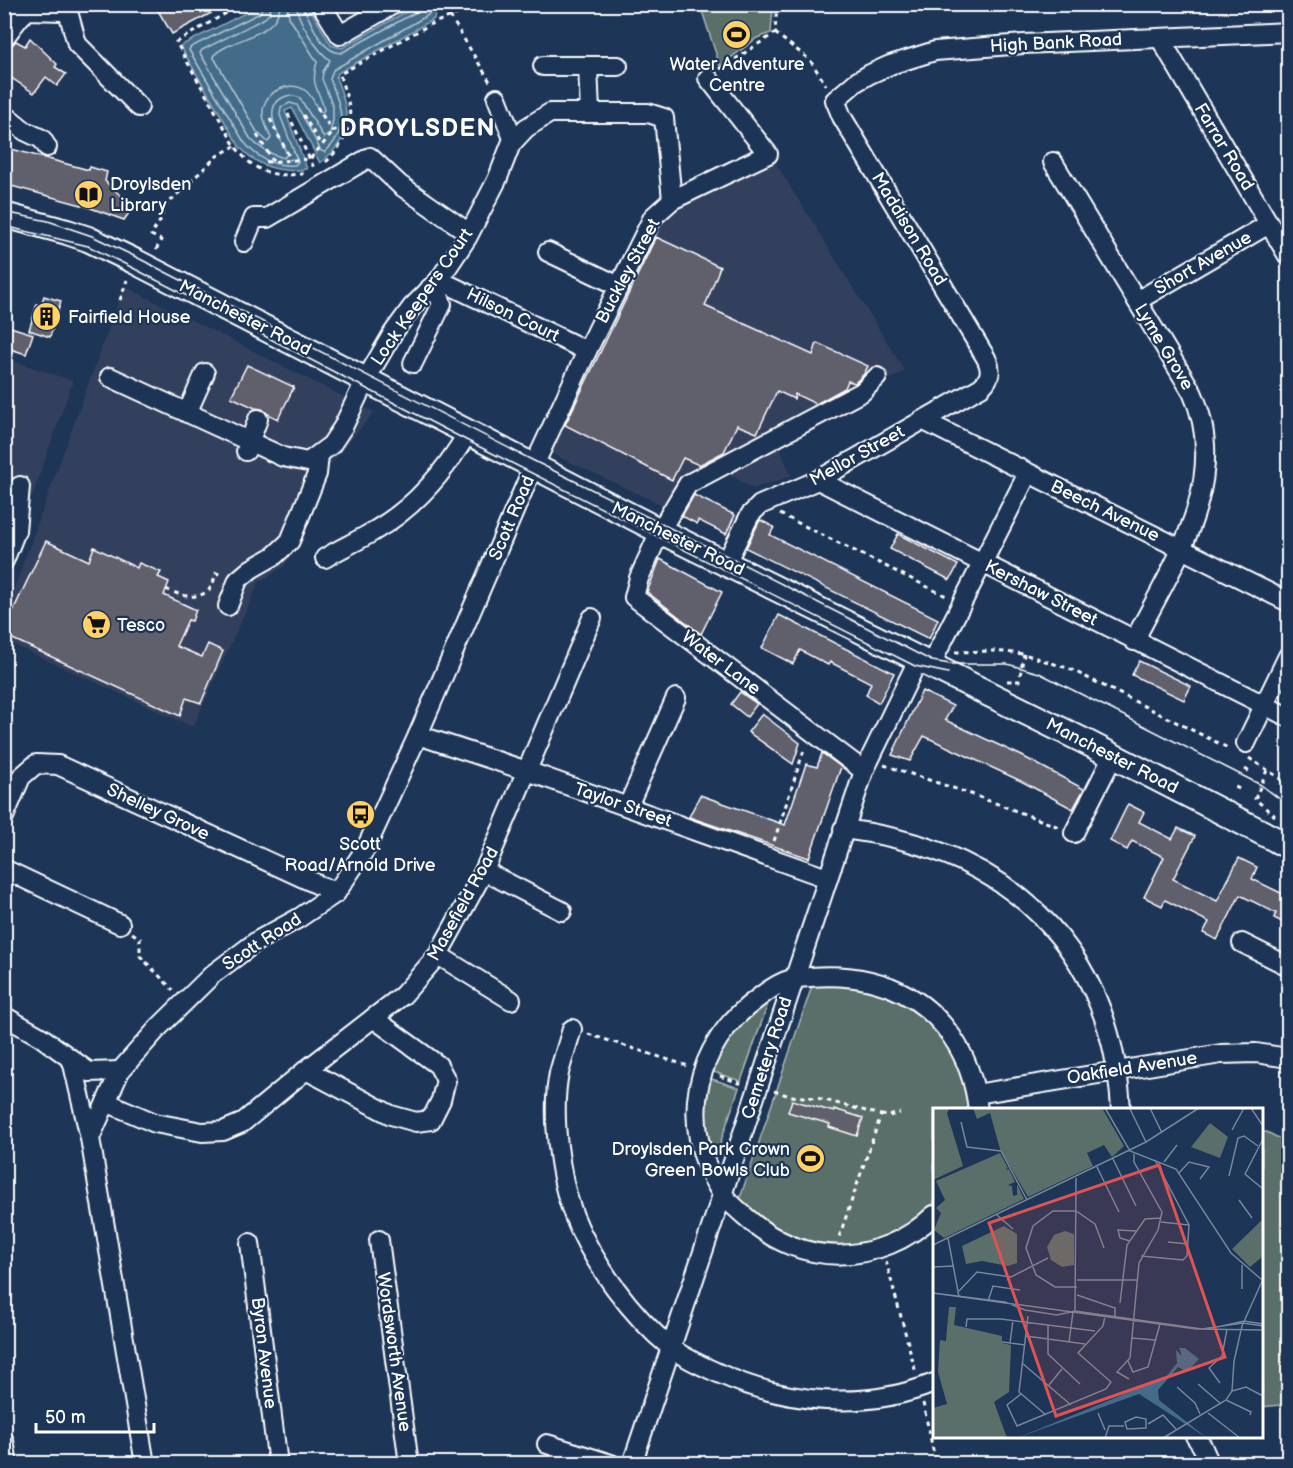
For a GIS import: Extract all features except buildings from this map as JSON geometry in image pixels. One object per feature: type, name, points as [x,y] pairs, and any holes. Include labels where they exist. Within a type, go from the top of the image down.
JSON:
[{"type":"main road","name":"Manchester Road","points":[[4,215],[88,239],[148,268],[467,434],[660,531],[932,659],[1288,846]]},
{"type":"main road","name":"Manchester Road","points":[[4,224],[67,232]]},
{"type":"street","points":[[5,4],[20,17]]},
{"type":"street","points":[[321,4],[340,35],[394,4]]},
{"type":"street","points":[[4,38],[28,10],[63,11],[70,6],[77,44],[139,106]]},
{"type":"street","name":"High Bank Road","points":[[835,100],[856,82],[870,74],[890,65],[935,51],[1024,44],[1288,32]]},
{"type":"street","name":"Farrar Road","points":[[1160,38],[1288,256]]},
{"type":"street","points":[[543,66],[618,66]]},
{"type":"street","points":[[588,66],[590,112]]},
{"type":"street","name":"Buckley Street","points":[[534,466],[587,351],[653,218],[672,200],[768,154],[708,78]]},
{"type":"street","points":[[497,98],[514,141]]},
{"type":"street","name":"Maddison Road","points":[[835,100],[842,117],[986,358]]},
{"type":"street","name":"Lock Keepers Court","points":[[319,455],[331,445],[343,427],[364,381],[393,333],[412,307],[435,284],[469,233],[497,180],[511,144],[526,128],[550,113],[648,113],[664,118],[672,200]]},
{"type":"street","points":[[4,114],[25,131],[42,139],[47,147]]},
{"type":"street","points":[[244,242],[254,218],[267,218],[370,157],[400,185],[469,233]]},
{"type":"street","name":"Lyme Grove","points":[[1053,162],[1192,392],[1202,421],[1206,470],[1198,507],[1181,548],[1134,641]]},
{"type":"street","name":"Short Avenue","points":[[1137,301],[1269,224]]},
{"type":"street","points":[[548,252],[619,286]]},
{"type":"street","points":[[413,363],[442,304],[435,284]]},
{"type":"street","name":"Hilson Court","points":[[435,284],[587,351]]},
{"type":"street","name":"Mellor Street","points":[[760,505],[818,480],[981,387],[990,374],[986,358]]},
{"type":"street","points":[[187,412],[205,373]]},
{"type":"street","points":[[660,531],[688,484],[862,392],[877,376]]},
{"type":"street","points":[[110,377],[187,412],[247,447],[308,462],[319,455]]},
{"type":"street","points":[[247,447],[258,419]]},
{"type":"street","name":"Beech Avenue","points":[[922,420],[1288,602]]},
{"type":"street","points":[[325,558],[343,546],[374,531],[410,506],[443,472],[467,434]]},
{"type":"street","points":[[228,606],[238,580],[251,568],[274,556],[290,541],[316,474],[319,455]]},
{"type":"street","name":"Scott Road","points":[[90,1138],[120,1071],[159,1027],[213,974],[257,941],[299,918],[336,893],[366,848],[418,735],[534,466]]},
{"type":"street","name":"Cemetery Road","points":[[632,1464],[866,765],[932,659],[1028,473]]},
{"type":"street","name":"Kershaw Street","points":[[818,480],[1288,717]]},
{"type":"street","points":[[4,561],[16,531],[20,486]]},
{"type":"street","points":[[726,563],[750,515],[760,505]]},
{"type":"street","name":"Water Lane","points":[[660,531],[639,578],[634,597],[810,730],[866,765]]},
{"type":"street","name":"Masefield Road","points":[[106,1102],[155,1123],[202,1132],[223,1131],[242,1123],[403,995],[438,955],[484,871],[592,618]]},
{"type":"street","points":[[1243,751],[1288,656]]},
{"type":"street","points":[[628,806],[676,699]]},
{"type":"street","name":"Taylor Street","points":[[418,735],[628,806],[827,878]]},
{"type":"street","points":[[1074,833],[1113,756]]},
{"type":"street","name":"Shelley Grove","points":[[4,817],[21,777],[36,764],[58,765],[336,893]]},
{"type":"street","points":[[843,829],[901,838],[937,850],[996,880],[1032,908],[1062,940],[1091,984],[1108,1032],[1117,1071],[1121,1108]]},
{"type":"street","points":[[4,868],[120,924]]},
{"type":"street","points":[[484,871],[562,911]]},
{"type":"street","points":[[1242,943],[1288,966]]},
{"type":"street","points":[[438,955],[511,1000]]},
{"type":"street","points":[[933,1216],[908,1236],[883,1247],[860,1253],[833,1255],[808,1252],[779,1240],[751,1222],[722,1194],[706,1166],[699,1145],[697,1125],[696,1097],[702,1071],[714,1046],[740,1012],[769,991],[793,979],[830,976],[856,977],[903,992],[924,1005],[940,1020],[957,1042],[969,1071],[977,1102]]},
{"type":"street","points":[[4,1017],[41,1037],[89,1072],[120,1071]]},
{"type":"street","points":[[306,1070],[392,1115],[416,1122],[431,1120],[441,1100],[446,1080],[438,1065],[373,1018]]},
{"type":"street","points":[[572,1029],[559,1074],[556,1125],[560,1163],[574,1215],[591,1250],[642,1320],[671,1347],[708,1369],[736,1381],[782,1395],[830,1401],[860,1400],[882,1398],[927,1386]]},
{"type":"street","name":"Oakfield Avenue","points":[[977,1102],[1117,1071],[1221,1054],[1256,1053],[1288,1058]]},
{"type":"street","points":[[72,1060],[90,1138],[145,1464]]},
{"type":"street","name":"Wordsworth Avenue","points":[[379,1240],[409,1464]]},
{"type":"street","name":"Byron Avenue","points":[[250,1243],[278,1464]]},
{"type":"street","points":[[1196,1438],[1210,1464]]},
{"type":"street","points":[[4,1441],[8,1464]]},
{"type":"street","points":[[547,1444],[611,1464]]},
{"type":"path","points":[[242,4],[176,42],[245,161],[271,175],[309,173],[324,165],[342,143],[348,128],[350,109],[340,74],[431,24],[483,4]]},
{"type":"path","points":[[775,33],[777,4]]},
{"type":"path","points":[[450,16],[488,75],[497,98]]},
{"type":"path","points":[[708,78],[775,33]]},
{"type":"path","points":[[775,33],[810,60],[835,100]]},
{"type":"path","points":[[266,162],[310,159],[334,131],[317,106]]},
{"type":"path","points":[[288,114],[315,170]]},
{"type":"path","points":[[303,115],[321,145]]},
{"type":"path","points":[[270,119],[291,160]]},
{"type":"path","points":[[257,135],[273,161]]},
{"type":"path","points":[[148,268],[161,240],[151,235],[162,218],[163,208],[217,156],[235,146]]},
{"type":"path","points":[[760,505],[961,604]]},
{"type":"path","points":[[166,589],[189,597],[205,592],[211,587],[216,573],[238,580]]},
{"type":"path","points":[[932,659],[993,651],[1024,654],[1070,669],[1243,751],[1288,787]]},
{"type":"path","points":[[1004,681],[1019,681],[1024,654]]},
{"type":"path","points":[[769,857],[810,730]]},
{"type":"path","points":[[866,765],[971,794],[1074,833]]},
{"type":"path","points":[[1245,769],[1250,772]]},
{"type":"path","points":[[1268,770],[1255,799],[1280,821]]},
{"type":"path","points":[[1235,787],[1242,790]]},
{"type":"path","points":[[120,924],[140,938],[140,956],[184,1002]]},
{"type":"path","points":[[572,1029],[757,1089],[790,1096],[817,1098],[881,1115],[889,1116],[900,1113]]},
{"type":"path","points":[[833,1255],[881,1115]]},
{"type":"path","points":[[883,1247],[927,1386],[936,1464]]},
{"type":"shaded area","points":[[775,162],[905,371],[777,441],[791,476],[753,489],[729,474],[688,488],[671,509],[548,452],[657,224],[682,207]]},
{"type":"shaded area","points":[[124,286],[374,412],[330,465],[315,497],[304,539],[283,567],[259,582],[193,727],[5,641],[5,613]]},
{"type":"shaded area","points":[[5,358],[73,381],[5,572]]},
{"type":"green space","name":"Water Adventure Centre","points":[[700,5],[773,5],[771,33],[757,38],[720,66]]},
{"type":"green space","points":[[812,986],[854,987],[882,994],[909,1007],[933,1025],[943,1036],[960,1069],[969,1108],[933,1108],[933,1204],[911,1223],[887,1237],[862,1244],[837,1246],[812,1242],[787,1232],[763,1218],[740,1198]]},
{"type":"green space","points":[[769,1001],[741,1081],[711,1071],[735,1032]]},
{"type":"green space","points":[[709,1078],[739,1088],[713,1164],[704,1117]]},
{"type":"green space","points":[[1263,1132],[1288,1143],[1288,1404],[1263,1407]]},
{"type":"water","points":[[263,4],[308,5],[331,45],[342,48],[418,5],[446,5],[436,11],[434,19],[338,73],[336,78],[345,103],[344,134],[339,144],[320,163],[292,108],[285,111],[307,169],[287,170],[261,164],[239,146],[180,46]]},
{"type":"tram line","points":[[4,212],[48,221],[92,236],[136,257],[932,661],[950,664],[1007,664],[1039,673],[1261,785],[1288,805]]},
{"type":"tram line","points":[[4,226],[88,246],[464,439],[915,666],[948,673]]},
{"type":"place","name":"Water Adventure Centre","points":[[737,35]]},
{"type":"place","name":"Droylsden Library","points":[[89,194]]},
{"type":"place","name":"Fairfield House","points":[[47,317]]},
{"type":"place","name":"Tesco","points":[[96,625]]},
{"type":"place","name":"Scott Road/Arnold Drive","points":[[360,815]]},
{"type":"place","name":"Droylsden Park Crown Green Bowls Club","points":[[811,1159]]},
{"type":"district","name":"DROYLSDEN","points":[[418,128]]}]
